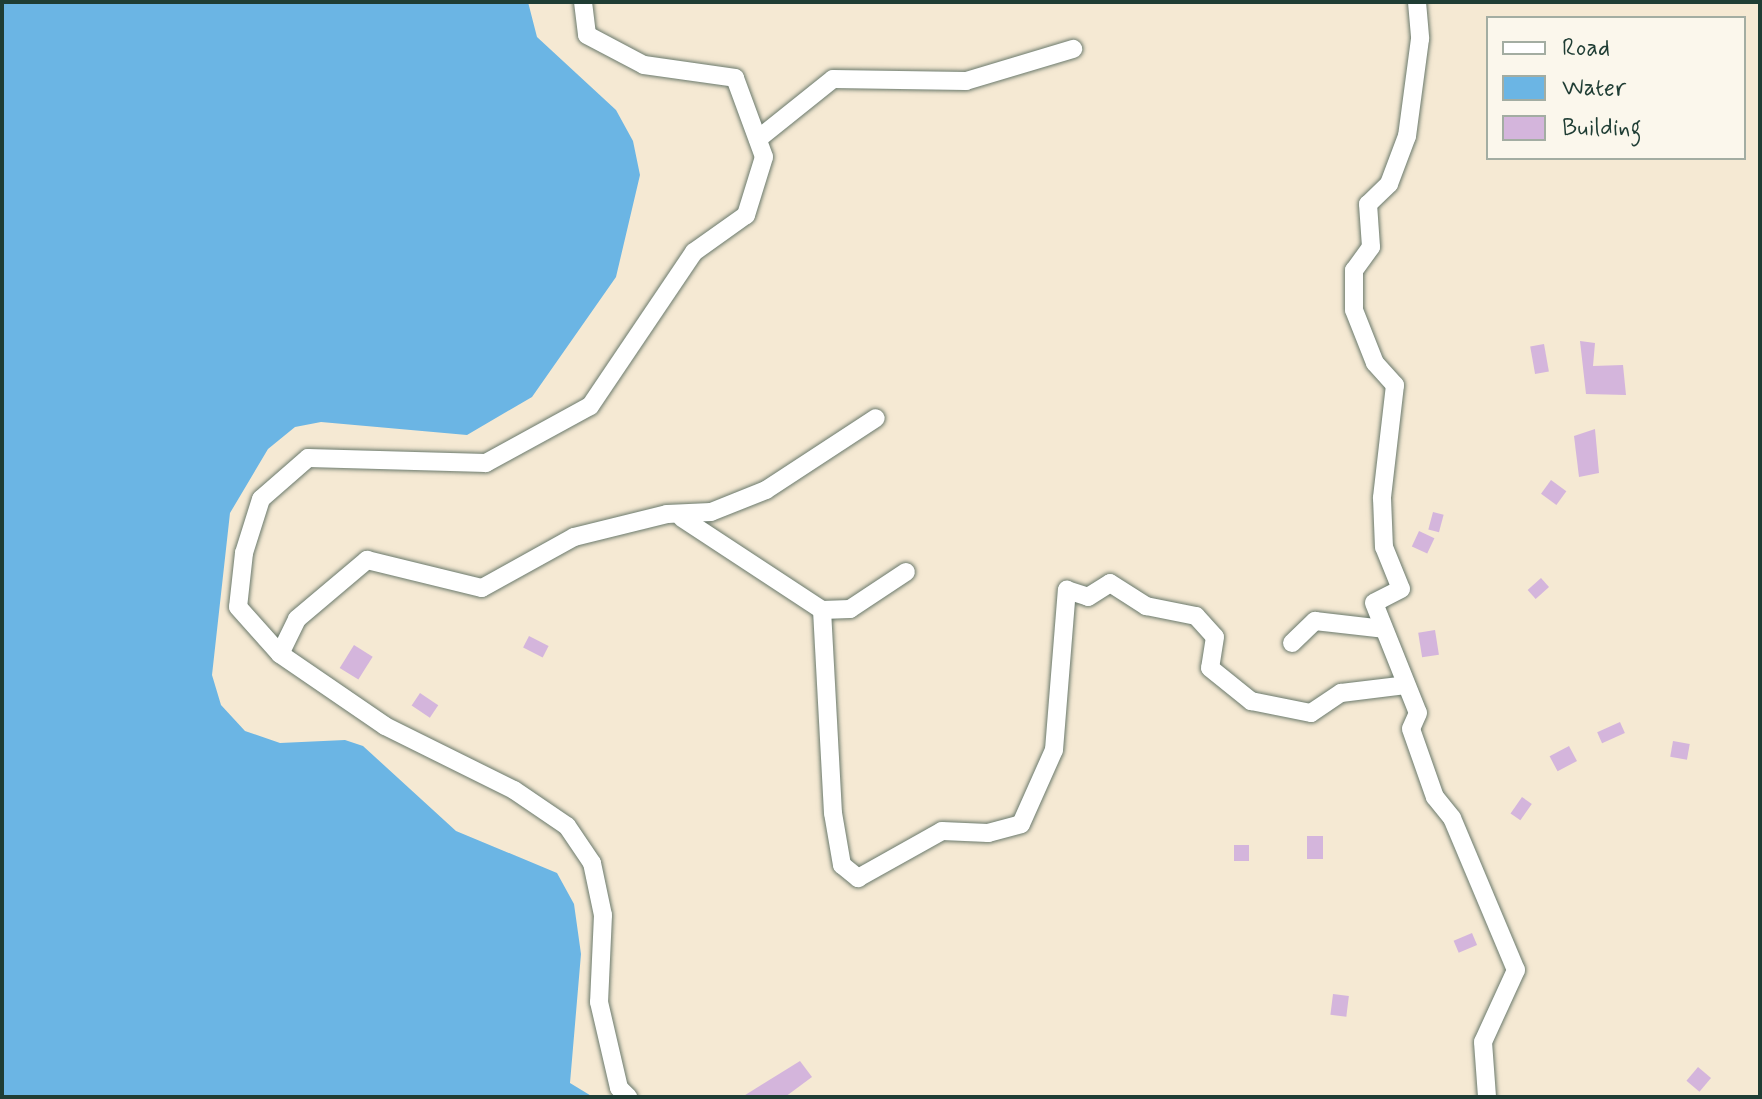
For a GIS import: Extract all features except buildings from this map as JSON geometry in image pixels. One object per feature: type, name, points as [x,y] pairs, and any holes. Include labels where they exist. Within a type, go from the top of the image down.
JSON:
[{"type":"street","points":[[583,2],[587,35],[644,65],[735,78],[764,157],[746,215],[694,252],[590,406],[486,463],[308,458],[261,499],[244,553],[238,607],[280,654],[385,726],[514,790],[567,826],[592,863],[603,915],[599,1002],[619,1088],[628,1097]]},
{"type":"street","points":[[1417,2],[1420,39],[1407,136],[1389,184],[1368,204],[1371,247],[1354,270],[1354,310],[1375,363],[1395,385],[1382,498],[1384,547],[1401,589],[1374,603],[1418,713],[1411,729],[1435,797],[1452,818],[1516,970],[1483,1042],[1487,1097]]},
{"type":"street","points":[[758,139],[833,79],[966,81],[1073,49]]},
{"type":"street","points":[[280,654],[297,619],[367,560],[482,588],[574,537],[667,514],[711,512],[766,490],[876,418]]},
{"type":"street","points":[[667,514],[699,523],[822,610],[850,609],[906,572]]},
{"type":"street","points":[[822,610],[833,813],[842,865],[858,878],[942,831],[988,833],[1021,824],[1054,750],[1067,590],[1088,597],[1110,583],[1146,606],[1196,616],[1215,637],[1210,668],[1251,701],[1311,713],[1341,693],[1406,685]]},
{"type":"street","points":[[1292,643],[1315,621],[1384,629]]},
{"type":"water","points":[[2,2],[528,2],[537,37],[616,110],[633,141],[640,175],[616,277],[532,397],[467,435],[321,422],[295,427],[268,449],[230,513],[212,675],[221,705],[245,731],[280,743],[345,740],[363,746],[456,831],[557,873],[574,904],[581,954],[570,1083],[593,1097],[2,1097]]}]
